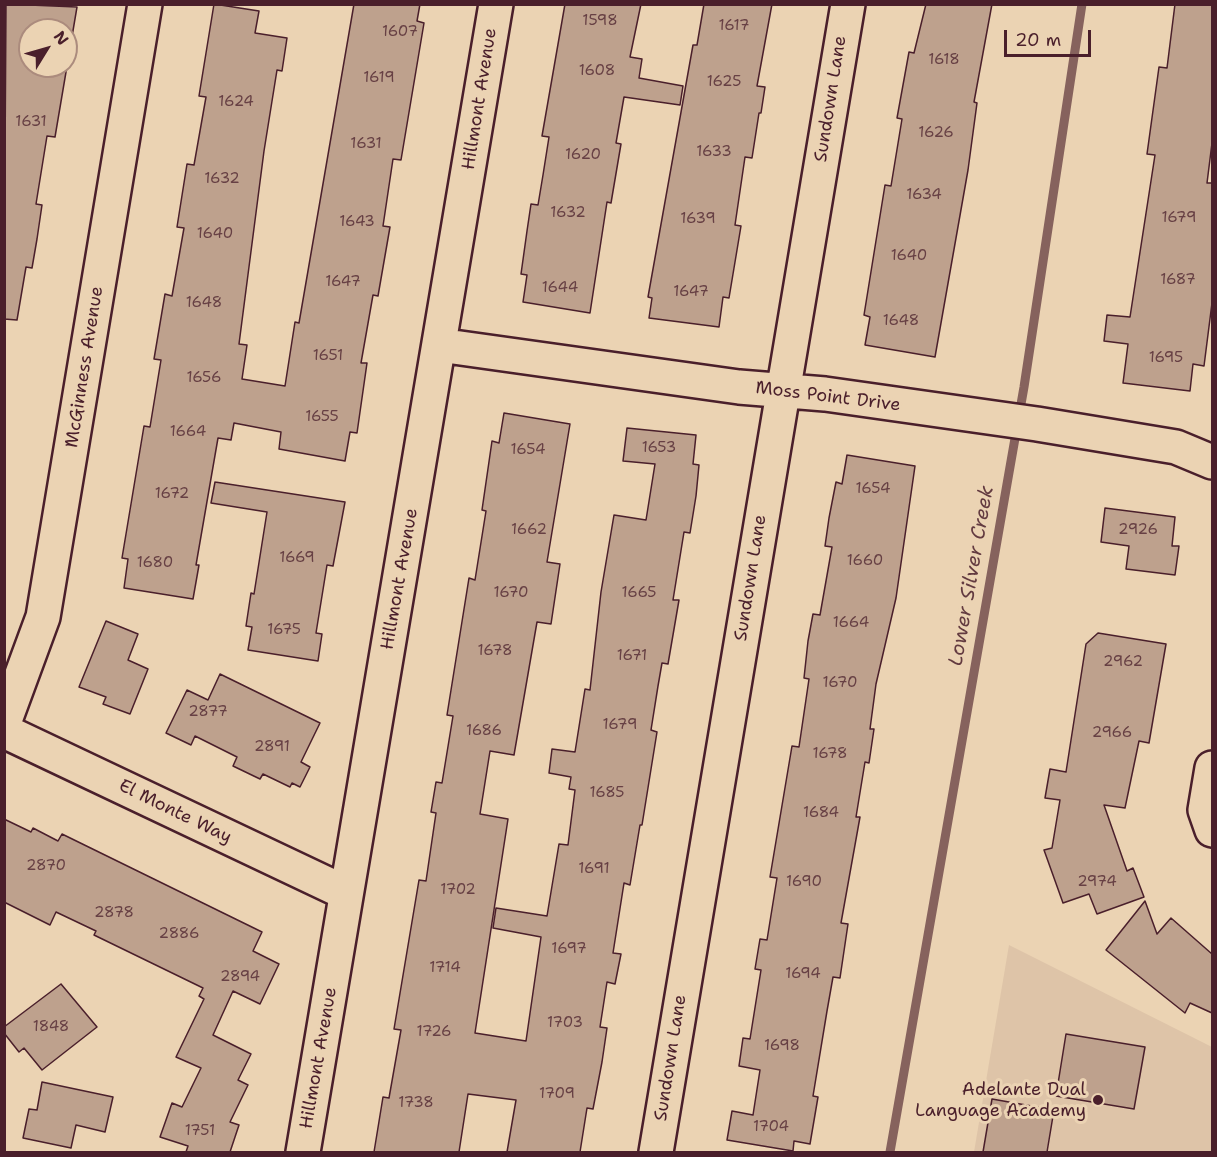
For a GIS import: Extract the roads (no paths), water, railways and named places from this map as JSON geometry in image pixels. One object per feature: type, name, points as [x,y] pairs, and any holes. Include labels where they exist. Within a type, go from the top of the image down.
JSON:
[{"type":"street","name":"McGinness Avenue","points":[[4,723],[43,617],[145,4]]},
{"type":"street","name":"Hillmont Avenue","points":[[303,1152],[496,4]]},
{"type":"street","name":"Sundown Lane","points":[[656,1152],[848,4]]},
{"type":"street","name":"Moss Point Drive","points":[[439,345],[728,385],[784,390],[1037,424],[1176,447],[1212,462]]},
{"type":"street","name":"El Monte Way","points":[[4,730],[346,893]]},
{"type":"street","points":[[1212,768],[1205,810],[1212,830]]},
{"type":"waterway","name":"Lower Silver Creek","points":[[890,1152],[1024,387],[1082,4]]},
{"type":"place","name":"Adelante Dual Language Academy","points":[[1098,1100]]}]
